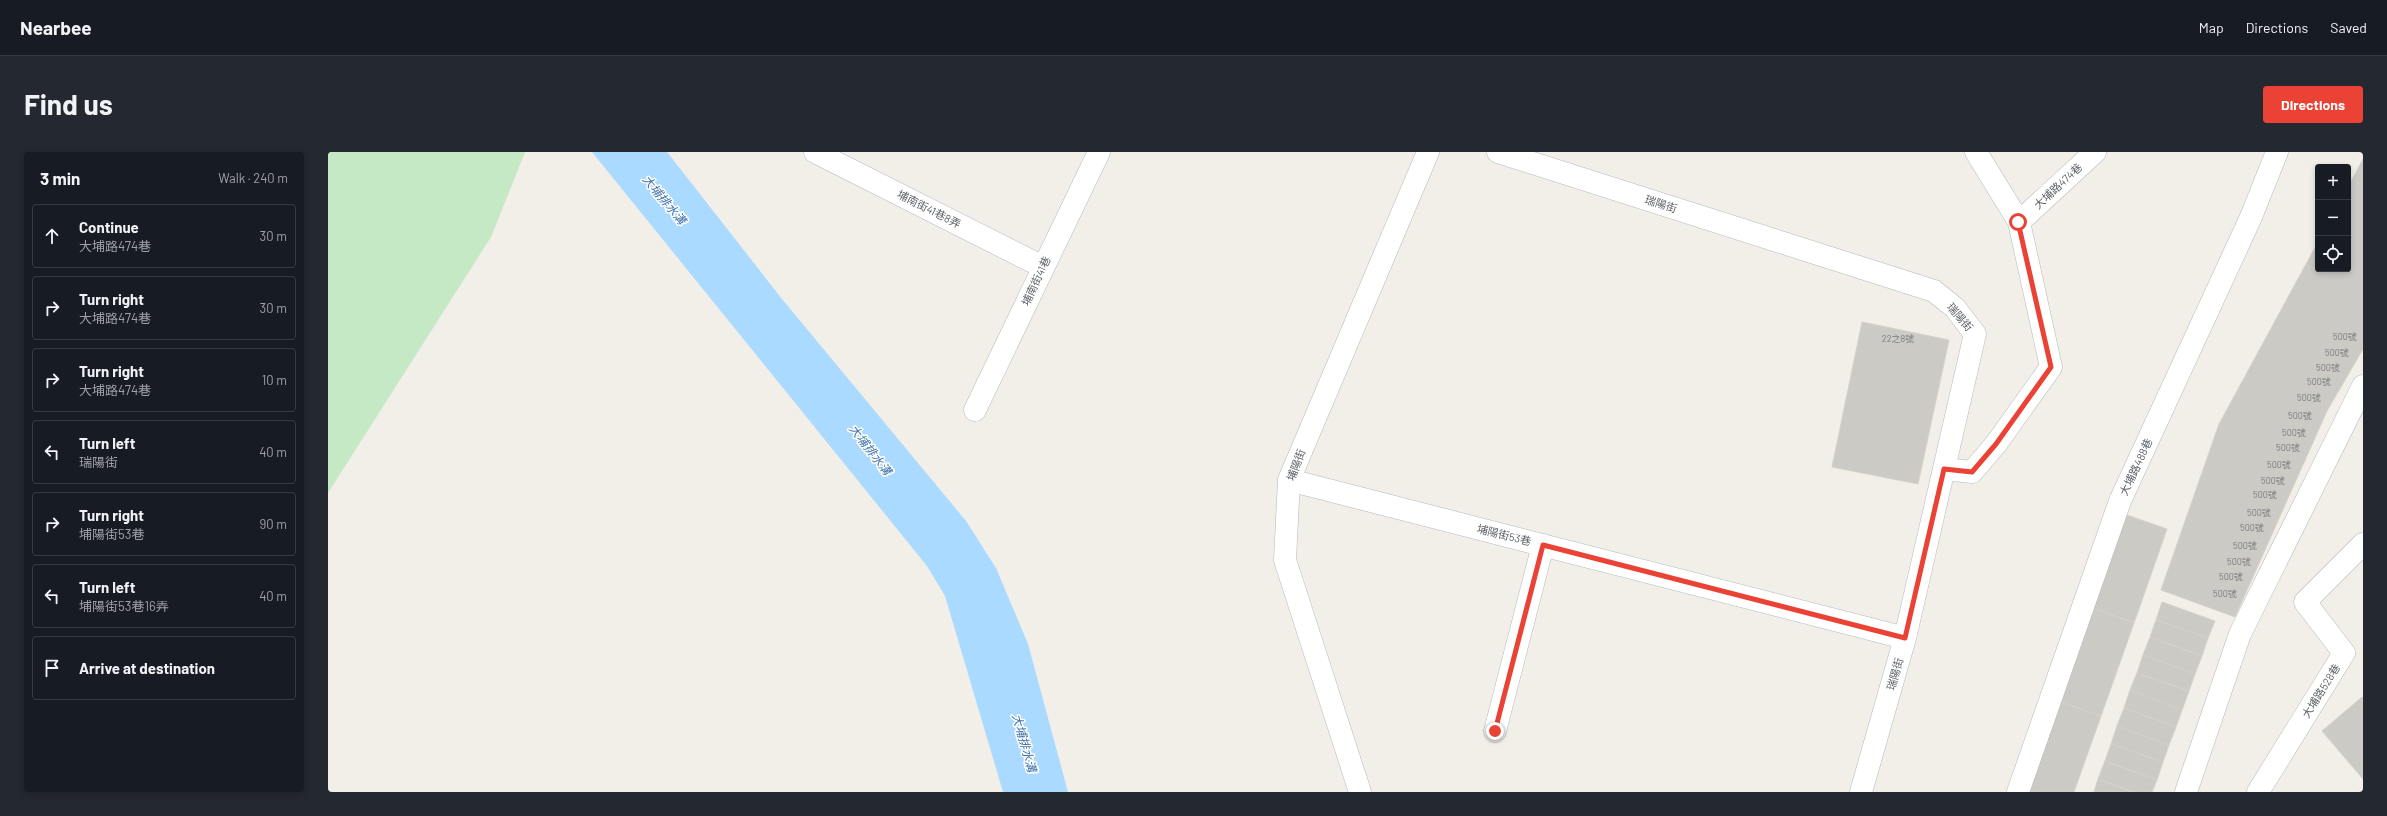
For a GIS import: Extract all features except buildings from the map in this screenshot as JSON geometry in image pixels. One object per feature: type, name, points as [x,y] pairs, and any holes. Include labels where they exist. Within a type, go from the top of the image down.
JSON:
[{"type":"street","name":"埔南街41巷8弄","points":[[815,152],[1043,267]]},
{"type":"street","name":"埔南街41巷","points":[[975,410],[1099,152]]},
{"type":"street","name":"埔陽街","points":[[1360,792],[1285,560],[1289,480],[1428,152]]},
{"type":"street","name":"瑞陽街","points":[[1498,152],[1934,291],[1955,308],[1975,334],[1905,638],[1861,792]]},
{"type":"street","points":[[1944,469],[1972,472],[1996,444],[2051,367],[2018,222],[1976,152]]},
{"type":"street","name":"大埔路474巷","points":[[2018,222],[2094,152]]},
{"type":"street","name":"大埔路488巷","points":[[2018,792],[2120,501],[2251,217],[2277,152]]},
{"type":"street","points":[[2186,792],[2240,634],[2363,386]]},
{"type":"street","name":"埔陽街53巷","points":[[1289,480],[1905,638]]},
{"type":"street","name":"大埔路528巷","points":[[2258,792],[2344,653],[2305,602],[2363,544]]},
{"type":"street","points":[[1495,731],[1543,545]]},
{"type":"green space","points":[[328,152],[525,152],[491,237],[328,493]]},
{"type":"water","name":"大埔排水溝","points":[[592,152],[667,152],[782,299],[966,521],[996,568],[1028,644],[1068,792],[1003,792],[945,596],[927,566]]},
{"type":"route","points":[[1495,731],[1543,545],[1905,638],[1944,469],[1972,472],[1996,444],[2051,367],[2018,222]]}]
